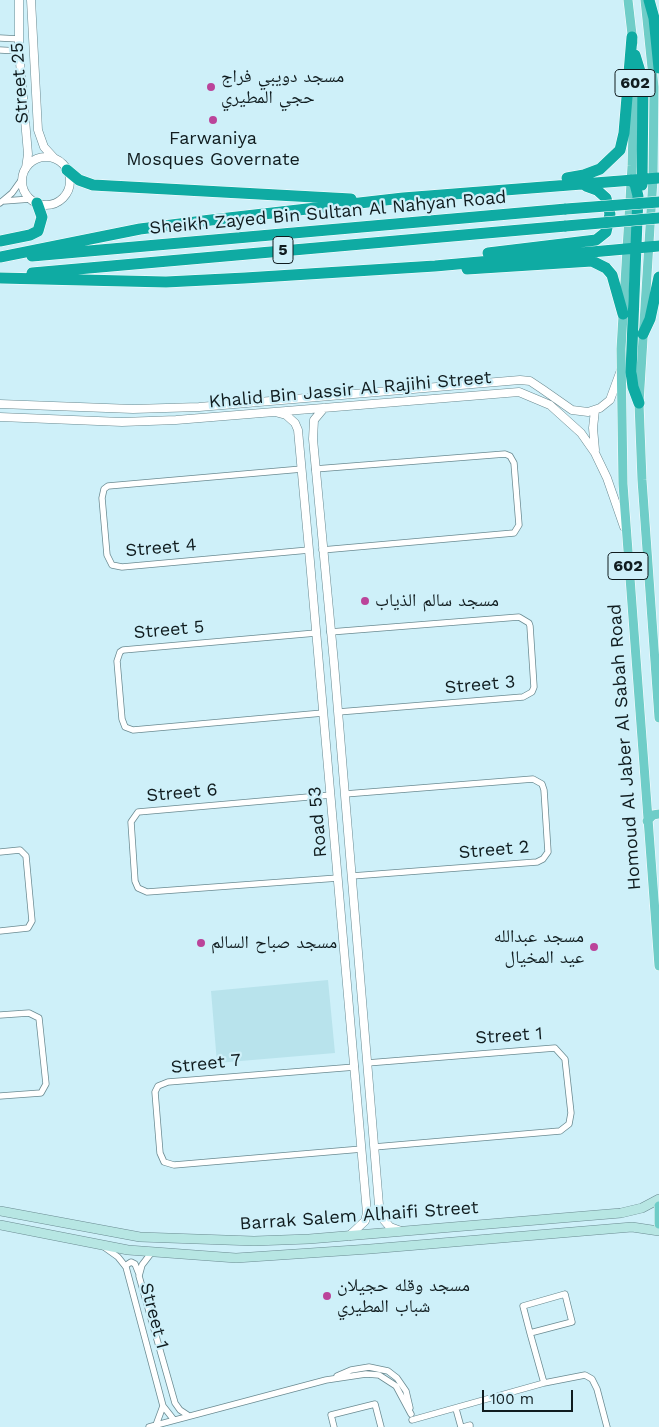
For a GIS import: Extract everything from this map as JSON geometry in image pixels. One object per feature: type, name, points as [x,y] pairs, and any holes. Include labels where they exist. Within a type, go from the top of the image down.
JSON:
[{"type":"highway","points":[[649,0],[654,18],[659,68]]},
{"type":"highway","points":[[486,191],[584,176],[600,169],[612,160],[620,150],[624,133],[632,37]]},
{"type":"highway","points":[[635,55],[643,80],[646,179],[642,235],[643,247],[631,359],[632,387],[639,403]]},
{"type":"highway","points":[[68,170],[82,182],[93,185],[387,200]]},
{"type":"highway","points":[[0,258],[140,229],[387,200],[646,179]]},
{"type":"highway","points":[[435,266],[480,254],[596,240],[606,232],[610,214],[606,198],[597,190],[578,184]]},
{"type":"highway","points":[[0,240],[30,235],[39,229],[42,214],[34,201]]},
{"type":"highway","name":"Sheikh Zayed Bin Sultan Al Nahyan Road","points":[[0,258],[659,202]]},
{"type":"highway","name":"Sheikh Zayed Bin Sultan Al Nahyan Road","points":[[0,277],[659,218]]},
{"type":"highway","points":[[0,277],[166,282],[435,266],[643,247]]},
{"type":"highway","points":[[435,266],[485,269],[592,261],[606,268],[612,275],[623,314]]},
{"type":"highway","points":[[643,334],[650,319],[659,277]]},
{"type":"main road","name":"602","points":[[628,0],[635,55]]},
{"type":"main road","name":"Homoud Al Jaber Al Sabah Road","points":[[644,0],[654,88],[652,165],[646,179],[643,247],[643,334],[639,403],[642,480],[659,718]]},
{"type":"main road","name":"Homoud Al Jaber Al Sabah Road","points":[[635,55],[632,166],[646,179]]},
{"type":"main road","name":"Homoud Al Jaber Al Sabah Road","points":[[643,247],[623,314],[621,369],[626,530],[659,966]]},
{"type":"main road","points":[[647,821],[653,815],[659,814]]},
{"type":"main road","name":"Barrak Salem Alhaifi Street","points":[[0,1211],[140,1237],[254,1241],[348,1236],[621,1213],[642,1208],[659,1199]]},
{"type":"main road","points":[[659,1206],[659,1224]]},
{"type":"main road","points":[[22,1230],[27,1224],[26,1216]]},
{"type":"main road","points":[[560,1233],[563,1228],[561,1218]]},
{"type":"main road","points":[[46,1234],[45,1227],[50,1221]]},
{"type":"main road","name":"Barrak Salem Alhaifi Street","points":[[0,1225],[100,1245],[152,1252],[236,1258],[632,1227],[643,1227],[659,1231]]},
{"type":"main road","points":[[234,1241],[239,1250],[236,1258]]},
{"type":"main road","points":[[252,1258],[248,1252],[254,1241]]},
{"type":"street","name":"Street 25","points":[[19,0],[19,51],[28,150],[26,168]]},
{"type":"street","name":"Street 25","points":[[31,0],[38,130],[44,147],[54,158]]},
{"type":"street","points":[[0,38],[19,39]]},
{"type":"street","points":[[0,50],[19,51]]},
{"type":"street","points":[[39,158],[54,158],[68,170],[70,182],[64,197],[53,204],[34,201],[1,202],[12,193],[22,180],[26,168],[39,158]]},
{"type":"street","points":[[22,180],[24,192],[34,201]]},
{"type":"street","points":[[595,453],[593,428],[595,410],[610,400],[621,369]]},
{"type":"street","name":"Khalid Bin Jassir Al Rajihi Street","points":[[0,404],[133,409],[199,407],[520,380],[530,382],[572,410],[582,412],[595,410]]},
{"type":"street","points":[[465,396],[470,394],[473,389],[468,384]]},
{"type":"street","name":"Khalid Bin Jassir Al Rajihi Street","points":[[0,417],[135,422],[518,392],[532,396],[550,405],[581,433],[595,453],[626,530]]},
{"type":"street","name":"Road 53","points":[[324,408],[314,420],[315,469],[336,683],[379,1205],[382,1220],[390,1227],[401,1231]]},
{"type":"street","points":[[133,409],[128,415],[135,422]]},
{"type":"street","name":"Road 53","points":[[275,412],[286,415],[295,423],[299,439],[331,795],[366,1204],[365,1221],[348,1236]]},
{"type":"street","points":[[299,439],[307,435],[313,438]]},
{"type":"street","points":[[315,469],[505,454],[510,456],[514,463],[519,525],[514,533],[322,550]]},
{"type":"street","name":"Street 4","points":[[302,469],[113,485],[104,489],[102,493],[103,507],[108,559],[112,565],[119,567],[309,550]]},
{"type":"street","name":"Street 3","points":[[330,632],[519,617],[529,623],[530,626],[534,687],[532,692],[524,698],[338,712]]},
{"type":"street","name":"Street 5","points":[[316,633],[123,650],[120,652],[117,660],[122,719],[125,727],[133,730],[323,714]]},
{"type":"street","points":[[319,664],[327,670],[334,663]]},
{"type":"street","points":[[321,686],[327,678],[336,683]]},
{"type":"street","name":"Street 2","points":[[345,794],[533,779],[542,784],[544,790],[548,852],[543,859],[537,862],[352,876]]},
{"type":"street","name":"Street 6","points":[[331,795],[138,812],[130,822],[134,872],[138,888],[147,892],[338,878]]},
{"type":"street","points":[[0,852],[20,850],[26,856],[32,921],[28,928],[0,931]]},
{"type":"street","points":[[349,1003],[356,1006],[361,1001]]},
{"type":"street","points":[[0,1015],[29,1013],[39,1018],[46,1084],[41,1093],[0,1096]]},
{"type":"street","points":[[351,1021],[357,1017],[363,1020]]},
{"type":"street","name":"Street 1","points":[[367,1063],[555,1048],[565,1059],[571,1113],[569,1124],[560,1131],[374,1147]]},
{"type":"street","name":"Street 7","points":[[355,1067],[168,1082],[158,1086],[155,1092],[160,1153],[164,1162],[174,1165],[362,1149]]},
{"type":"street","points":[[366,1204],[373,1207],[379,1205]]},
{"type":"street","name":"Street 1","points":[[100,1245],[118,1257],[125,1266],[163,1406],[174,1420]]},
{"type":"street","name":"Street 1","points":[[152,1252],[142,1266],[140,1276],[175,1402],[180,1410],[189,1416]]},
{"type":"street","points":[[125,1266],[130,1262],[136,1264],[140,1276]]},
{"type":"street","points":[[530,1332],[572,1322],[564,1294],[523,1306],[530,1332],[544,1383]]},
{"type":"street","points":[[149,1427],[332,1379],[366,1374],[379,1375],[399,1390],[412,1417],[414,1427]]},
{"type":"street","points":[[412,1417],[456,1409],[544,1383],[586,1375],[592,1379],[597,1390],[607,1427]]},
{"type":"street","name":"Street 1","points":[[174,1420],[175,1402]]},
{"type":"street","points":[[334,1427],[331,1415],[375,1404],[381,1427]]},
{"type":"street","points":[[156,1425],[163,1406]]},
{"type":"street","points":[[456,1409],[462,1427],[470,1425],[470,1427]]},
{"type":"shaded area","points":[[328,980],[335,1053],[217,1063],[211,991]]},
{"type":"place","name":"مسجد دويبي فراج حجي المطيري","points":[[211,87]]},
{"type":"place","name":"Farwaniya Mosques Governate","points":[[213,120]]},
{"type":"place","name":"مسجد سالم الذياب","points":[[365,601]]},
{"type":"place","name":"مسجد صباح السالم","points":[[201,943]]},
{"type":"place","name":"مسجد عبدالله عيد المخيال","points":[[594,947]]},
{"type":"place","name":"مسجد وقله حجيلان شباب المطيري","points":[[327,1296]]}]
